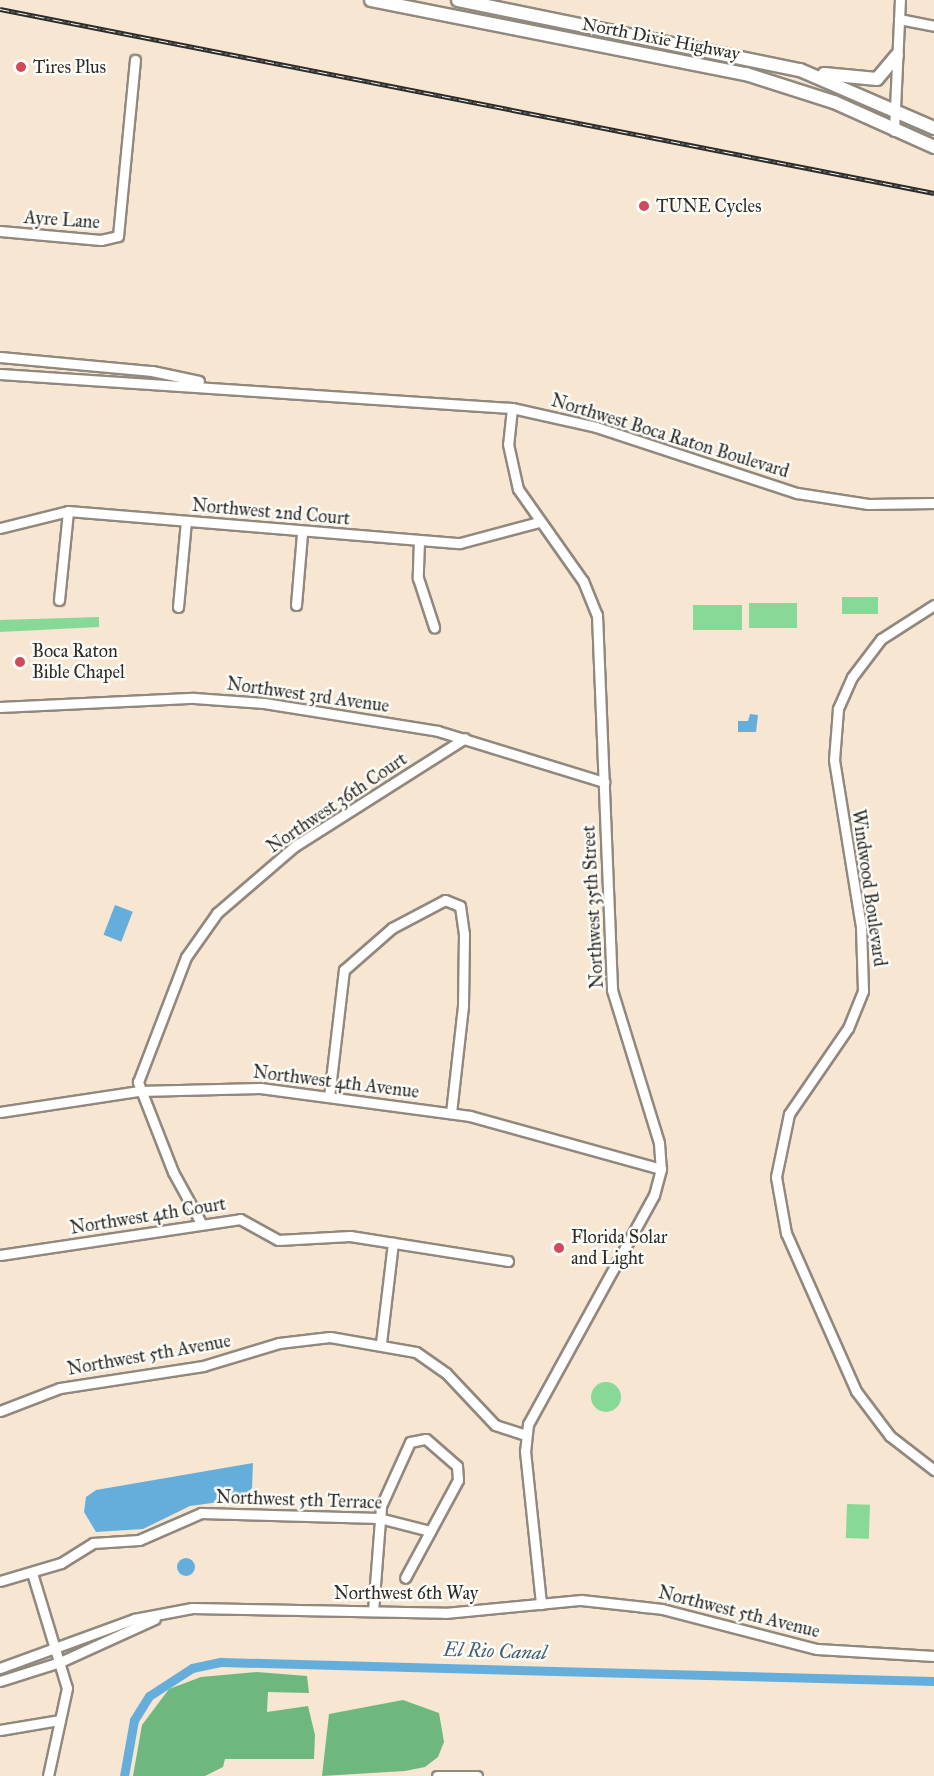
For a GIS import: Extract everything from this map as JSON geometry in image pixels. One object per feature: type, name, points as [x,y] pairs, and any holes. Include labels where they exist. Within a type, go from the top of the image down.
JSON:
[{"type":"main road","name":"North Dixie Highway","points":[[371,0],[746,74],[834,102],[894,131],[934,147]]},
{"type":"main road","name":"North Dixie Highway","points":[[458,0],[800,70],[934,128]]},
{"type":"main road","points":[[800,70],[871,80],[883,76],[897,55]]},
{"type":"street","points":[[894,131],[900,0]]},
{"type":"street","points":[[899,19],[934,26]]},
{"type":"street","name":"Ayre Lane","points":[[0,231],[101,240],[120,233],[135,60]]},
{"type":"street","name":"Northwest Boca Raton Boulevard","points":[[0,357],[152,371],[216,384]]},
{"type":"street","name":"Northwest Boca Raton Boulevard","points":[[0,374],[150,386],[216,384],[512,408],[596,427],[797,493],[868,504],[934,503]]},
{"type":"street","name":"Northwest 35th Street","points":[[512,408],[510,465],[539,522],[583,581],[597,615],[612,990],[659,1143],[661,1169],[654,1195],[525,1435]]},
{"type":"street","points":[[59,600],[68,511]]},
{"type":"street","name":"Northwest 2nd Court","points":[[0,528],[68,511],[186,520],[302,533],[473,542],[539,522]]},
{"type":"street","points":[[178,607],[186,520]]},
{"type":"street","points":[[296,605],[302,533]]},
{"type":"street","points":[[420,540],[418,578],[434,627]]},
{"type":"street","name":"Windwood Boulevard","points":[[934,605],[880,639],[852,677],[838,709],[834,760],[861,927],[863,991],[848,1028],[789,1114],[776,1177],[786,1233],[856,1391],[890,1436],[934,1470]]},
{"type":"street","name":"Northwest 3rd Avenue","points":[[0,707],[225,699],[465,738],[604,782]]},
{"type":"street","name":"Northwest 36th Court","points":[[139,1091],[141,1067],[186,957],[218,913],[295,846],[465,738]]},
{"type":"street","points":[[329,1097],[344,970],[392,928],[433,903],[454,902],[463,915],[463,1006],[451,1113]]},
{"type":"street","name":"Northwest 4th Avenue","points":[[0,1112],[139,1091],[238,1087],[451,1113],[661,1169]]},
{"type":"street","points":[[139,1091],[201,1223]]},
{"type":"street","name":"Northwest 4th Court","points":[[0,1255],[201,1223],[240,1219],[278,1240],[330,1235],[508,1261]]},
{"type":"street","points":[[381,1343],[393,1243]]},
{"type":"street","name":"Northwest 5th Avenue","points":[[0,1411],[60,1388],[203,1366],[299,1339],[381,1343],[432,1361],[495,1425],[525,1435]]},
{"type":"street","points":[[525,1435],[541,1604]]},
{"type":"street","points":[[373,1611],[379,1518],[410,1442],[417,1438],[435,1444],[459,1472],[405,1578]]},
{"type":"street","name":"Northwest 5th Terrace","points":[[0,1581],[32,1573],[93,1543],[139,1540],[201,1513],[379,1518],[430,1531]]},
{"type":"street","points":[[32,1573],[67,1688],[48,1776]]},
{"type":"street","name":"Northwest 6th Way","points":[[0,1668],[56,1650],[134,1619],[209,1607],[445,1613],[541,1604],[643,1605]]},
{"type":"street","name":"Northwest 5th Avenue","points":[[643,1605],[809,1648],[934,1656]]},
{"type":"street","name":"Northwest 6th Way","points":[[0,1681],[60,1662],[168,1613]]},
{"type":"street","points":[[0,1730],[60,1720]]},
{"type":"street","points":[[437,1775],[477,1776]]},
{"type":"green space","points":[[842,597],[878,597],[878,614],[842,614]]},
{"type":"green space","points":[[749,603],[797,603],[797,628],[749,628]]},
{"type":"green space","points":[[693,605],[742,605],[742,630],[693,630]]},
{"type":"green space","points":[[99,617],[99,627],[0,632],[0,620]]},
{"type":"green space","points":[[606,1382],[612,1383],[620,1391],[620,1403],[612,1411],[606,1412],[600,1411],[592,1403],[591,1397],[592,1391],[600,1383]]},
{"type":"green space","points":[[847,1504],[870,1505],[869,1539],[846,1538]]},
{"type":"green space","points":[[257,1672],[307,1676],[309,1693],[268,1692],[267,1712],[308,1706],[315,1735],[314,1759],[225,1759],[223,1767],[205,1776],[133,1776],[142,1725],[169,1689],[201,1677]]},
{"type":"green space","points":[[403,1700],[439,1713],[444,1742],[438,1757],[425,1767],[405,1771],[322,1776],[329,1714]]},
{"type":"water","points":[[750,714],[758,715],[756,732],[738,732],[738,721],[748,721]]},
{"type":"water","points":[[115,905],[133,912],[121,942],[104,935]]},
{"type":"water","points":[[253,1463],[252,1488],[242,1499],[190,1506],[143,1529],[96,1532],[84,1512],[86,1497],[96,1490]]},
{"type":"water","points":[[186,1558],[194,1563],[195,1567],[190,1575],[186,1576],[178,1571],[177,1567],[182,1559]]},
{"type":"waterway","name":"El Rio Canal","points":[[124,1776],[134,1720],[149,1696],[192,1668],[221,1662],[934,1681]]},
{"type":"railway","points":[[0,9],[934,193]]},
{"type":"place","name":"Tires Plus","points":[[21,67]]},
{"type":"place","name":"TUNE Cycles","points":[[644,206]]},
{"type":"place","name":"Boca Raton Bible Chapel","points":[[20,662]]},
{"type":"place","name":"Florida Solar and Light","points":[[559,1248]]}]
